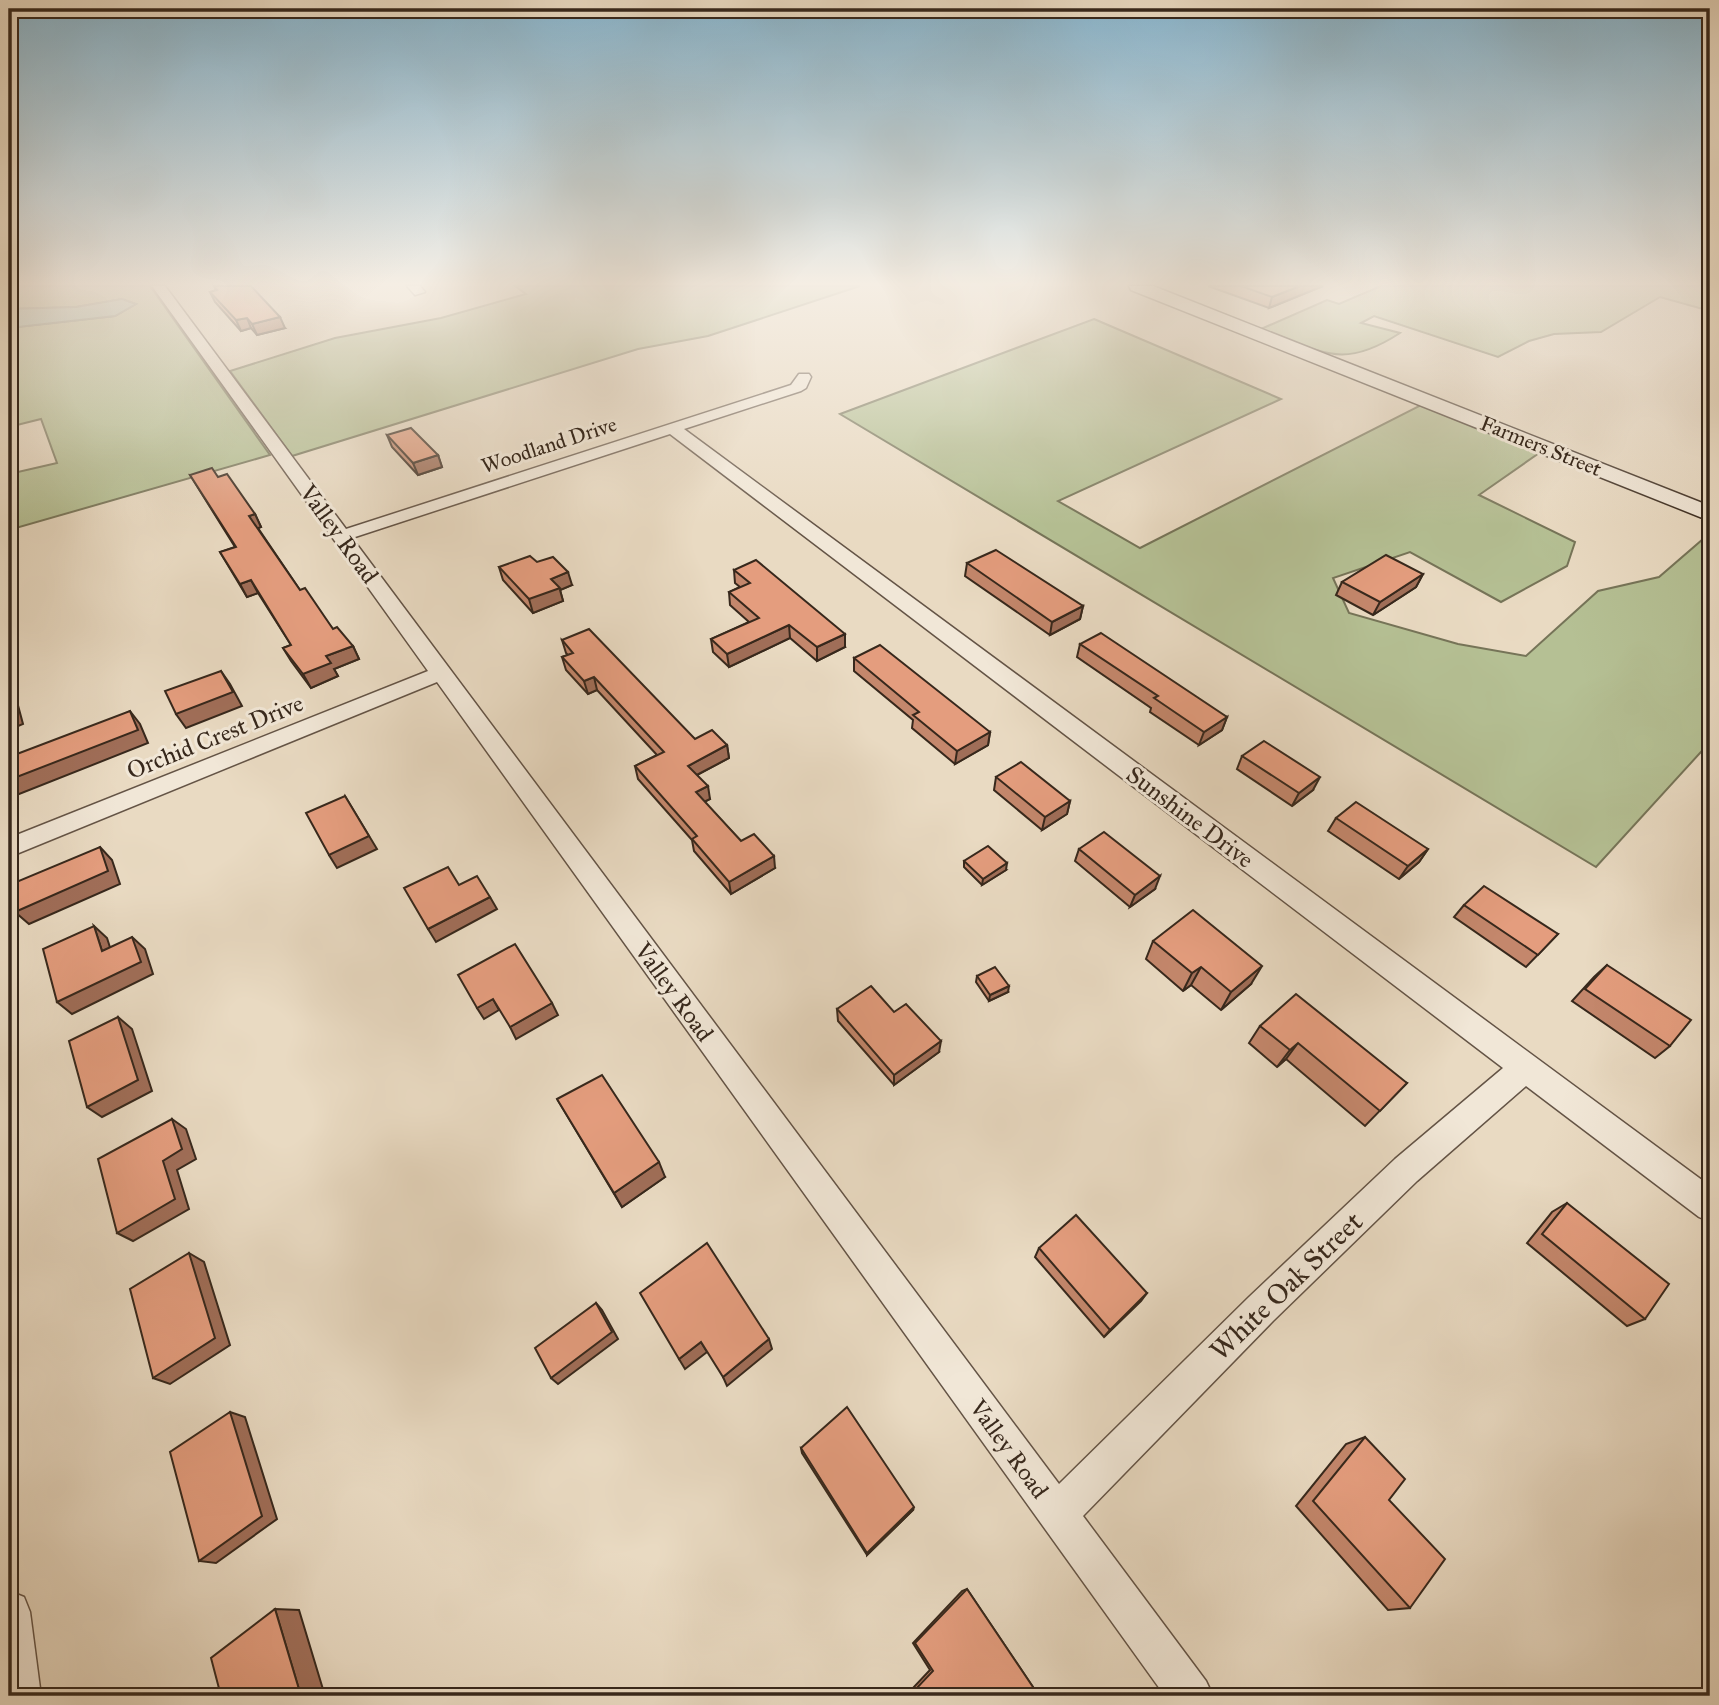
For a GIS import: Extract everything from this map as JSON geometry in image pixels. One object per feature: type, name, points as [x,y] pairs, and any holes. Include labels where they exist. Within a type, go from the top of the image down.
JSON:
[{"type":"street","name":"Valley Road","points":[[217,366],[1191,1696]]},
{"type":"street","name":"Farmers Street","points":[[1337,366],[1710,514]]},
{"type":"street","name":"Woodland Drive","points":[[341,536],[671,426],[796,388],[802,385],[804,377]]},
{"type":"street","name":"Sunshine Drive","points":[[671,426],[1710,1206]]},
{"type":"street","name":"Orchid Crest Drive","points":[[9,848],[441,673]]},
{"type":"street","name":"White Oak Street","points":[[1057,1514],[1290,1281],[1406,1170],[1525,1068]]},
{"type":"street","points":[[9,1612],[20,1696]]},
{"type":"green space","points":[[9,366],[206,366],[270,455],[9,530],[9,474],[57,463],[41,419],[9,427]]},
{"type":"green space","points":[[247,366],[584,366],[292,456],[230,371]]},
{"type":"green space","points":[[969,366],[1203,366],[1281,399],[1058,501],[1140,548],[1423,404],[1542,451],[1479,495],[1575,542],[1567,566],[1501,602],[1410,552],[1333,578],[1349,613],[1458,644],[1526,656],[1598,591],[1659,577],[1710,533],[1710,742],[1596,867],[840,414]]},
{"type":"building","points":[[411,428],[438,455],[413,463],[387,435]]},
{"type":"building","points":[[212,468],[218,477],[227,474],[255,514],[249,516],[300,590],[305,588],[333,629],[337,627],[353,646],[326,656],[331,663],[303,674],[283,648],[291,645],[251,580],[240,584],[220,552],[236,547],[190,475]]},
{"type":"building","points":[[996,550],[1083,606],[1052,622],[967,563]]},
{"type":"building","points":[[1386,555],[1423,574],[1380,602],[1342,582]]},
{"type":"building","points":[[530,556],[537,562],[553,557],[568,572],[551,579],[560,588],[529,599],[499,567]]},
{"type":"building","points":[[756,560],[845,634],[817,647],[789,625],[727,654],[711,639],[759,618],[729,592],[750,583],[734,570]]},
{"type":"building","points":[[589,629],[695,739],[712,730],[727,745],[688,766],[708,786],[696,792],[741,841],[754,834],[774,856],[729,882],[692,839],[697,836],[635,766],[664,752],[594,677],[584,681],[562,657],[573,653],[562,640]]},
{"type":"building","points":[[1101,633],[1227,717],[1204,732],[1154,698],[1158,696],[1080,644]]},
{"type":"building","points":[[880,645],[990,732],[957,751],[913,715],[919,712],[854,658]]},
{"type":"building","points":[[221,671],[233,692],[176,714],[165,691]]},
{"type":"building","points":[[130,711],[138,730],[9,780],[9,757]]},
{"type":"building","points":[[1264,741],[1320,777],[1299,793],[1242,756]]},
{"type":"building","points":[[1021,762],[1070,801],[1045,817],[996,777]]},
{"type":"building","points":[[345,796],[369,836],[329,855],[306,813]]},
{"type":"building","points":[[1356,802],[1428,849],[1408,866],[1336,818]]},
{"type":"building","points":[[1104,832],[1160,876],[1135,895],[1079,849]]},
{"type":"building","points":[[988,846],[1007,863],[983,879],[964,861]]},
{"type":"building","points":[[100,847],[108,871],[15,912],[9,885]]},
{"type":"building","points":[[448,867],[459,885],[477,876],[490,897],[428,929],[404,888]]},
{"type":"building","points":[[1484,886],[1558,934],[1538,955],[1464,905]]},
{"type":"building","points":[[1193,910],[1262,966],[1231,992],[1201,967],[1192,973],[1153,941]]},
{"type":"building","points":[[94,926],[102,951],[132,937],[141,962],[57,1002],[43,949]]},
{"type":"building","points":[[515,944],[552,1003],[510,1027],[493,999],[477,1008],[458,975]]},
{"type":"building","points":[[1607,965],[1691,1020],[1670,1046],[1585,989]]},
{"type":"building","points":[[995,967],[1009,986],[990,995],[977,976]]},
{"type":"building","points":[[871,986],[894,1012],[906,1004],[941,1041],[894,1075],[837,1009]]},
{"type":"building","points":[[1296,994],[1407,1083],[1380,1111],[1298,1043],[1290,1050],[1260,1026]]},
{"type":"building","points":[[118,1017],[138,1080],[87,1107],[69,1041]]},
{"type":"building","points":[[602,1075],[659,1162],[614,1193],[557,1099]]},
{"type":"building","points":[[172,1119],[182,1149],[163,1161],[175,1199],[117,1233],[98,1159]]},
{"type":"building","points":[[1567,1203],[1669,1284],[1645,1319],[1542,1234]]},
{"type":"building","points":[[1076,1215],[1147,1293],[1110,1330],[1039,1248]]},
{"type":"building","points":[[707,1243],[769,1339],[723,1377],[701,1342],[679,1359],[640,1293]]},
{"type":"building","points":[[189,1253],[215,1338],[153,1378],[130,1289]]},
{"type":"building","points":[[596,1303],[612,1332],[551,1378],[535,1348]]},
{"type":"building","points":[[847,1407],[914,1507],[867,1553],[801,1448]]},
{"type":"building","points":[[230,1412],[262,1516],[199,1561],[170,1452]]},
{"type":"building","points":[[1365,1437],[1405,1479],[1389,1500],[1445,1559],[1410,1608],[1313,1501]]},
{"type":"building","points":[[967,1589],[1039,1696],[916,1696],[913,1692],[933,1671],[915,1643]]},
{"type":"building","points":[[275,1609],[301,1696],[221,1696],[211,1658]]}]
